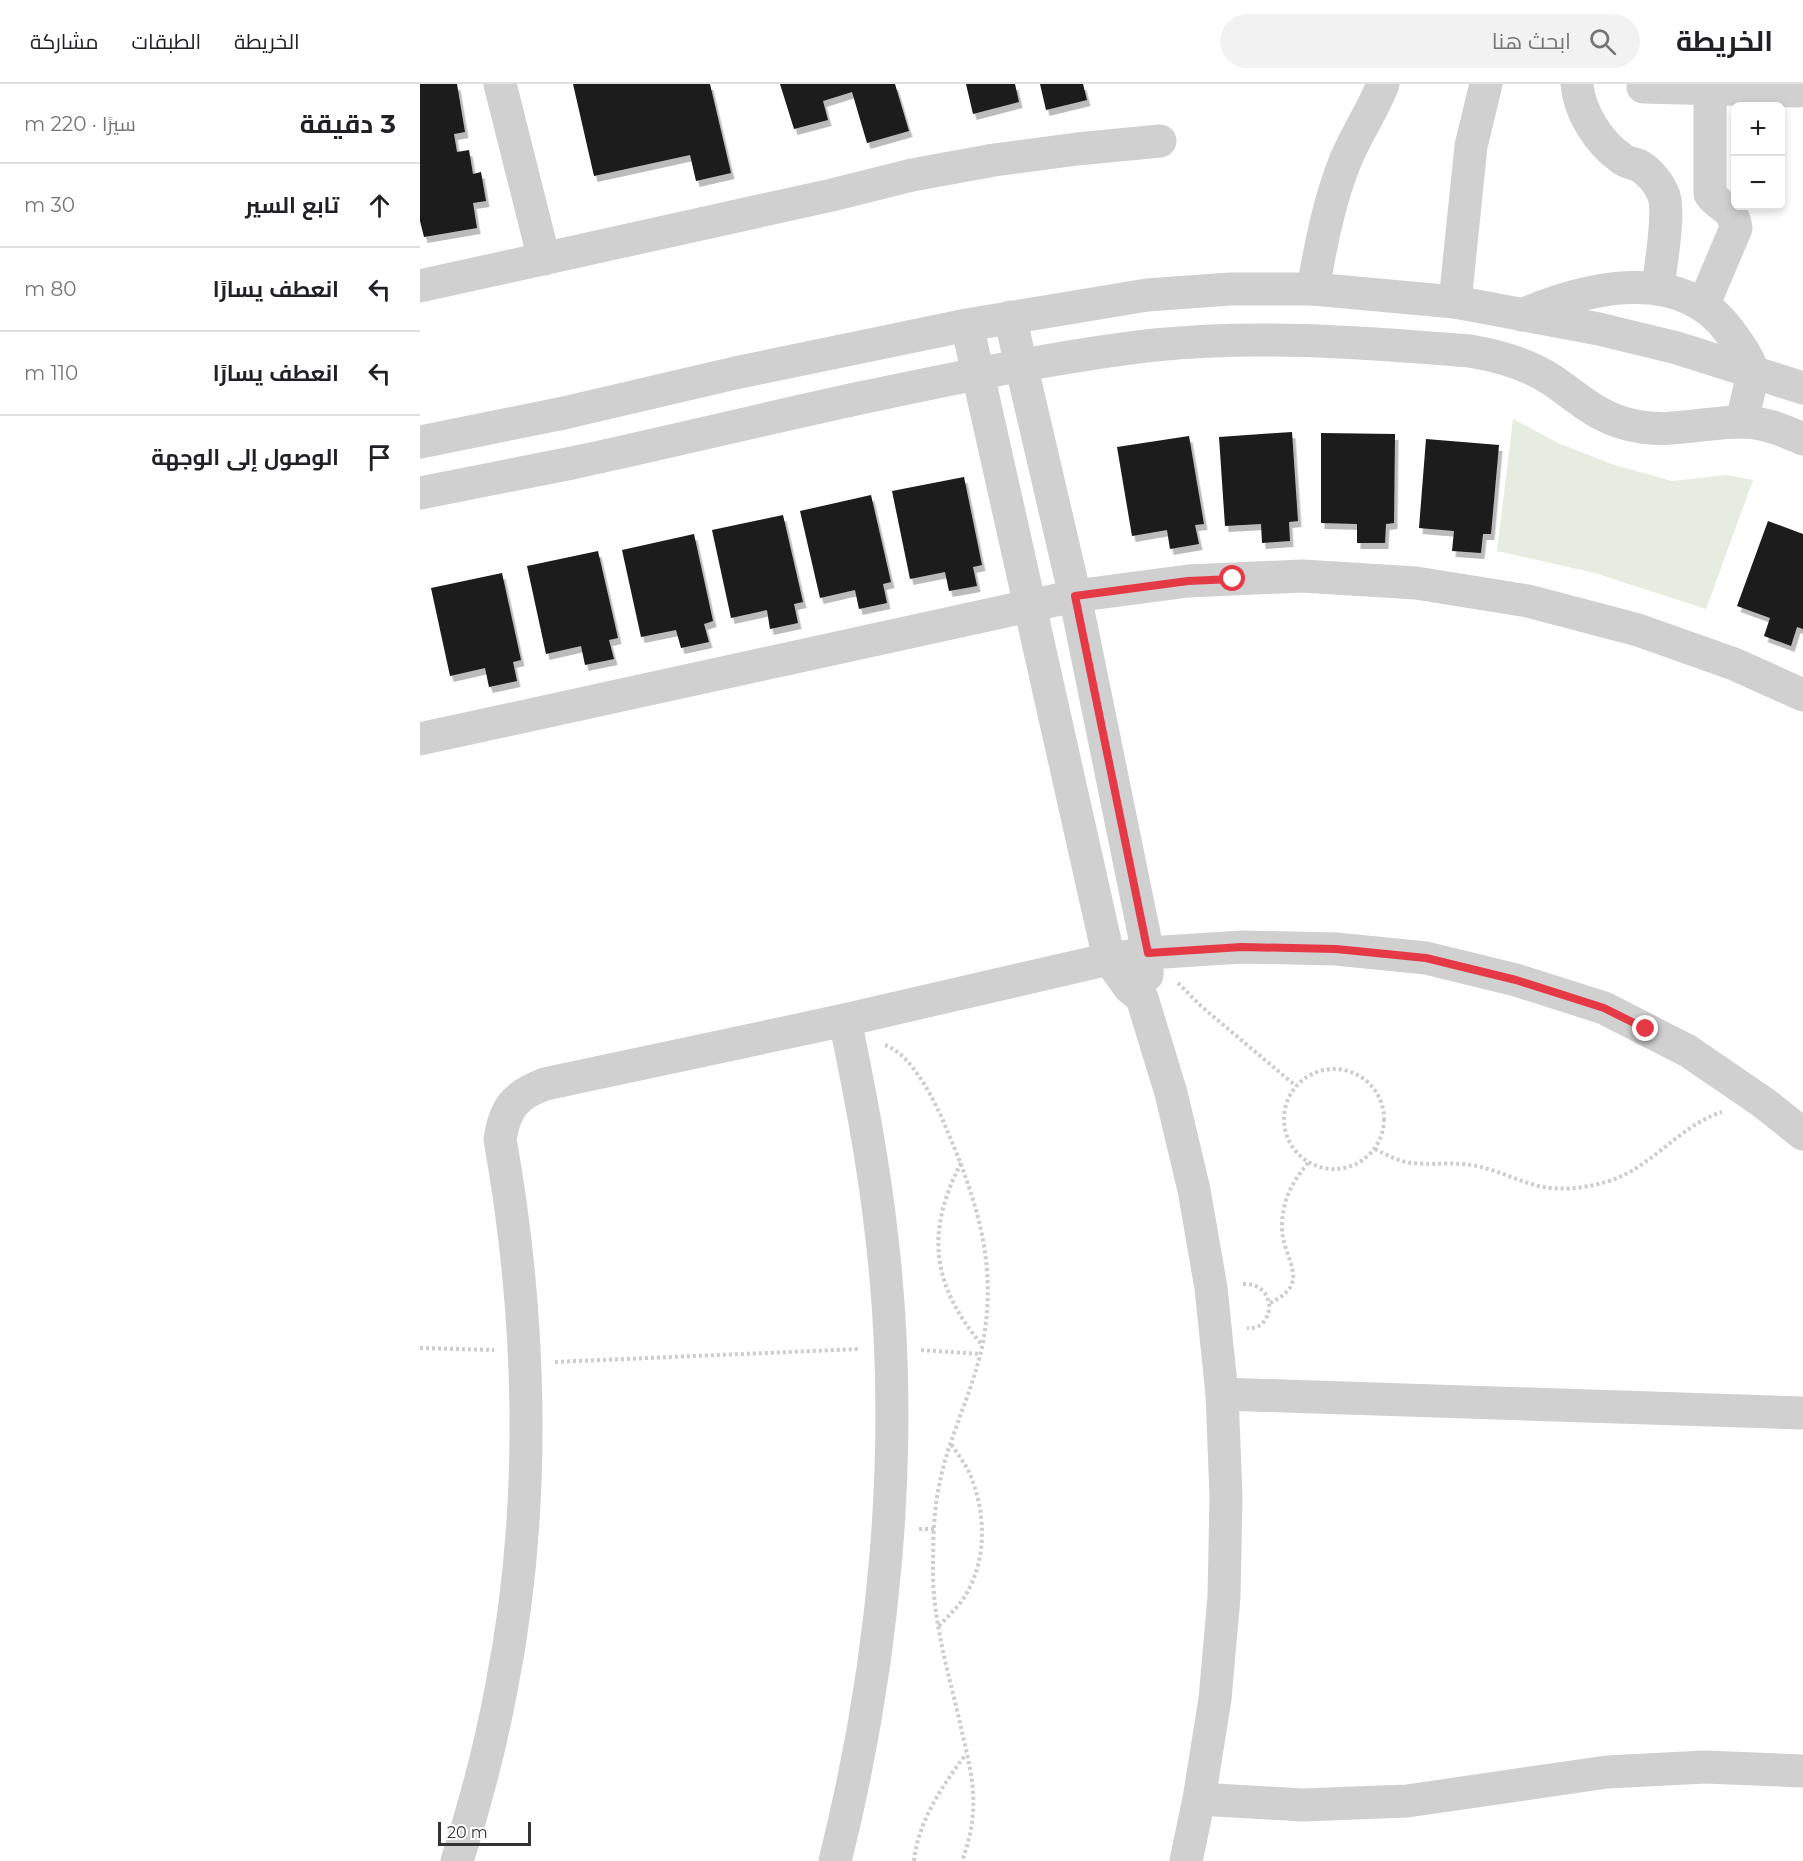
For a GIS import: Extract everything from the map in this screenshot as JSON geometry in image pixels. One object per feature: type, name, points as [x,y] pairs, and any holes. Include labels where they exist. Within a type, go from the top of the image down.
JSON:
[{"type":"street","points":[[501,84],[544,259]]},
{"type":"street","points":[[1313,289],[1325,222],[1347,158],[1378,99],[1383,84]]},
{"type":"street","points":[[1455,302],[1471,146],[1486,84]]},
{"type":"street","points":[[1576,84],[1586,116],[1601,139],[1621,159],[1640,166],[1655,180],[1664,197],[1665,217],[1658,289]]},
{"type":"street","points":[[1643,87],[1798,91],[1803,89]]},
{"type":"street","points":[[1703,306],[1736,228],[1734,216],[1727,207],[1717,203],[1710,194],[1710,88]]},
{"type":"street","points":[[420,286],[912,175],[994,160],[1160,141]]},
{"type":"street","points":[[1522,315],[1555,301],[1589,292],[1625,287],[1658,289],[1685,296],[1703,306],[1726,326],[1742,347],[1752,371],[1742,422]]},
{"type":"street","points":[[420,442],[967,325],[1147,295],[1230,288],[1313,289],[1455,302],[1611,331],[1677,348],[1803,388]]},
{"type":"street","points":[[1513,361],[1522,315]]},
{"type":"street","points":[[1010,317],[1075,596],[1148,953],[1146,984],[1142,998]]},
{"type":"street","points":[[967,325],[1109,959],[1129,987],[1142,998],[1171,1093],[1194,1190],[1211,1288],[1222,1394],[1226,1496],[1224,1598],[1215,1699],[1199,1799],[1186,1861]]},
{"type":"street","points":[[420,493],[1022,366],[1155,345],[1232,340],[1310,340],[1470,351],[1513,361],[1552,380],[1587,407],[1627,424],[1670,430],[1742,422],[1780,429],[1803,439]]},
{"type":"street","points":[[420,740],[1075,596],[1188,581],[1302,576],[1416,583],[1528,601],[1638,630],[1734,664],[1803,695]]},
{"type":"street","points":[[457,1861],[477,1795],[501,1688],[518,1580],[525,1470],[524,1357],[517,1254],[500,1139],[503,1120],[512,1104],[527,1091],[545,1084],[847,1031],[1109,959],[1148,953],[1242,947],[1336,949],[1437,961],[1516,980],[1604,1008],[1688,1051],[1764,1103],[1803,1134]]},
{"type":"street","points":[[835,1861],[851,1796],[868,1707],[880,1618],[888,1516],[890,1347],[881,1230],[867,1130],[847,1031]]},
{"type":"street","points":[[1222,1394],[1803,1413]]},
{"type":"street","points":[[1199,1799],[1303,1805],[1407,1801],[1606,1772],[1705,1767],[1803,1771]]},
{"type":"path","points":[[1148,953],[1202,1007],[1296,1086]]},
{"type":"path","points":[[847,1031],[889,1046],[904,1058],[934,1099],[974,1198],[986,1262],[986,1308],[982,1345],[950,1443],[939,1485],[934,1529],[933,1579],[938,1627],[973,1782],[973,1811],[969,1840],[962,1861]]},
{"type":"path","points":[[1333,1069],[1347,1071],[1365,1080],[1379,1096],[1383,1109],[1384,1123],[1375,1149],[1365,1160],[1344,1168],[1322,1169],[1296,1154],[1288,1142],[1283,1113],[1288,1098],[1296,1086],[1306,1076],[1333,1069]]},
{"type":"path","points":[[1375,1149],[1393,1158],[1413,1163],[1486,1167],[1538,1186],[1567,1189],[1596,1185],[1623,1175],[1694,1125],[1716,1114],[1764,1103]]},
{"type":"path","points":[[961,1162],[948,1188],[943,1206],[938,1243],[941,1272],[950,1299],[964,1323],[982,1345]]},
{"type":"path","points":[[1270,1303],[1283,1297],[1291,1287],[1294,1276],[1282,1229],[1283,1211],[1292,1185],[1308,1163]]},
{"type":"path","points":[[1241,1294],[1239,1284],[1259,1286],[1266,1293],[1270,1303],[1266,1320],[1251,1329],[1246,1327]]},
{"type":"path","points":[[420,1348],[524,1357],[890,1347],[980,1354]]},
{"type":"path","points":[[938,1627],[961,1601],[966,1591],[976,1570],[983,1536],[980,1502],[968,1470],[950,1443]]},
{"type":"path","points":[[914,1861],[919,1835],[932,1806],[967,1753]]},
{"type":"shaded area","points":[[1513,419],[1558,443],[1614,465],[1672,481],[1726,475],[1753,480],[1706,609],[1595,573],[1497,551]]},
{"type":"building","points":[[420,84],[457,84],[465,132],[454,134],[457,152],[469,150],[473,174],[481,172],[486,201],[473,203],[477,228],[424,237],[420,221]]},
{"type":"building","points":[[573,84],[710,84],[731,173],[696,181],[690,155],[594,176]]},
{"type":"building","points":[[780,84],[895,84],[909,131],[867,143],[852,92],[823,101],[828,120],[794,129]]},
{"type":"building","points":[[966,84],[1015,84],[1019,102],[973,114]]},
{"type":"building","points":[[1040,84],[1083,84],[1087,100],[1046,110]]},
{"type":"building","points":[[1292,432],[1298,521],[1289,522],[1290,541],[1262,543],[1261,524],[1225,526],[1219,437]]},
{"type":"building","points":[[1321,433],[1395,434],[1394,523],[1386,524],[1385,543],[1357,543],[1357,524],[1321,523]]},
{"type":"building","points":[[1189,436],[1204,524],[1195,525],[1199,544],[1170,549],[1167,530],[1132,536],[1117,447]]},
{"type":"building","points":[[1426,439],[1499,445],[1491,534],[1483,534],[1481,553],[1452,551],[1454,531],[1419,528]]},
{"type":"building","points":[[964,477],[982,565],[973,567],[977,586],[949,591],[945,572],[910,579],[892,491]]},
{"type":"building","points":[[871,495],[891,582],[883,584],[887,603],[859,609],[855,590],[820,598],[800,511]]},
{"type":"building","points":[[783,515],[803,602],[794,604],[798,623],[770,629],[767,610],[731,618],[712,530]]},
{"type":"building","points":[[1768,521],[1803,534],[1803,629],[1797,627],[1791,646],[1764,636],[1770,618],[1737,606]]},
{"type":"building","points":[[694,534],[713,621],[704,624],[709,642],[681,648],[676,630],[641,637],[622,550]]},
{"type":"building","points":[[598,551],[618,638],[609,640],[614,659],[585,665],[581,646],[546,654],[527,566]]},
{"type":"building","points":[[502,573],[521,660],[513,662],[517,681],[489,687],[485,668],[450,676],[431,588]]},
{"type":"route","points":[[1233,579],[1188,581],[1075,596],[1148,953],[1242,947],[1336,949],[1426,958],[1516,980],[1604,1008],[1646,1029]]}]
